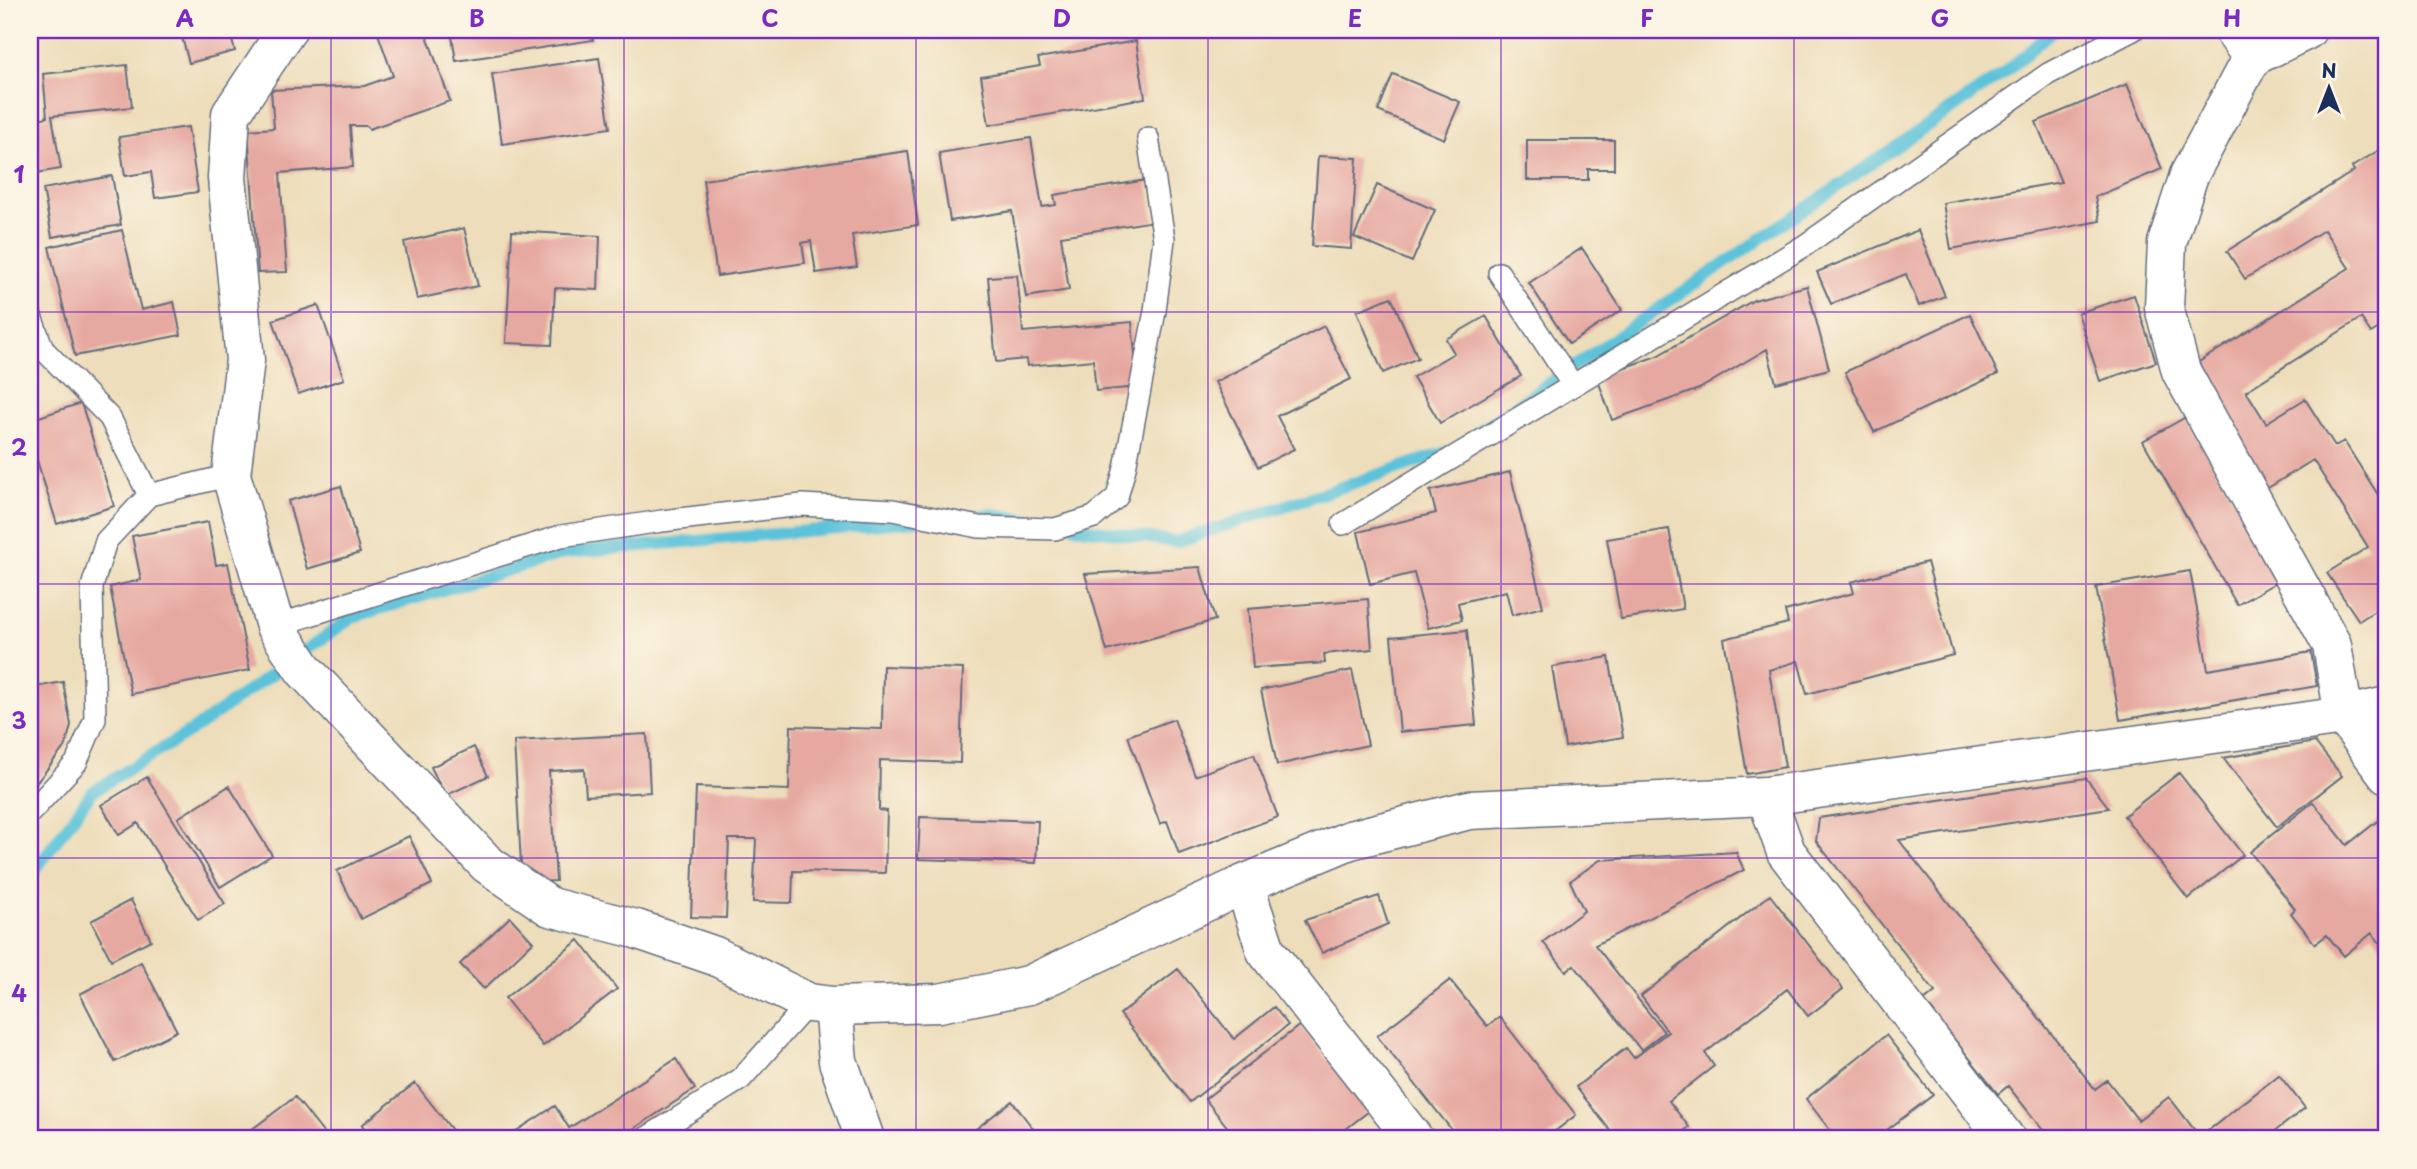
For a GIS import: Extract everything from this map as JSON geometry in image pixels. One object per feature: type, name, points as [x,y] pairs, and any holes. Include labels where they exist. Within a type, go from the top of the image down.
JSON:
[{"type":"street","points":[[287,30],[231,114],[227,178],[245,360],[231,475],[288,647],[487,864],[550,907],[636,929],[715,956],[821,1004],[939,1003],[1029,985],[1244,884],[1350,840],[1469,810],[1766,796],[2344,716],[2387,706]]},
{"type":"street","points":[[2307,30],[2242,43],[2189,175],[2167,243],[2164,307],[2181,371],[2332,645],[2344,716],[2387,774]]},
{"type":"street","points":[[1766,796],[1786,852],[2006,1139]]},
{"type":"street","points":[[1244,884],[1266,951],[1415,1139]]},
{"type":"street","points":[[821,1004],[865,1139]]},
{"type":"lane","points":[[1343,524],[1804,247],[2048,74],[2133,30]]},
{"type":"lane","points":[[288,647],[561,536],[802,505],[893,510],[979,527],[1055,529],[1094,517],[1116,497],[1122,478],[1155,311],[1164,239],[1148,138]]},
{"type":"lane","points":[[1499,273],[1572,384]]},
{"type":"lane","points":[[30,314],[43,349],[110,418],[149,495]]},
{"type":"lane","points":[[30,813],[76,763],[95,719],[92,587],[106,541],[149,495],[231,475]]},
{"type":"lane","points":[[645,1139],[741,1079],[821,1004]]},
{"type":"building","points":[[180,30],[229,30],[235,51],[189,63]]},
{"type":"building","points":[[425,30],[450,101],[369,129],[367,126],[350,126],[353,167],[280,173],[287,272],[258,273],[248,130],[274,128],[271,90],[364,86],[393,76],[377,31]]},
{"type":"building","points":[[451,30],[592,30],[593,40],[456,61]]},
{"type":"building","points":[[1136,41],[1145,98],[989,125],[981,76],[1040,66],[1038,58]]},
{"type":"building","points":[[599,58],[610,128],[502,144],[492,74]]},
{"type":"building","points":[[127,65],[132,107],[52,116],[61,169],[30,174],[30,121],[47,117],[43,74]]},
{"type":"building","points":[[1393,74],[1460,102],[1444,139],[1378,111]]},
{"type":"building","points":[[2127,84],[2162,169],[2095,197],[2100,221],[1951,249],[1943,203],[2061,182],[2036,122]]},
{"type":"building","points":[[188,127],[198,192],[155,198],[151,172],[125,176],[119,137]]},
{"type":"building","points":[[1031,138],[1042,207],[1056,205],[1054,195],[1147,180],[1154,221],[1061,236],[1069,290],[1026,297],[1012,211],[950,221],[939,153]]},
{"type":"building","points":[[1527,140],[1614,140],[1614,169],[1588,169],[1588,180],[1527,180]]},
{"type":"building","points":[[2387,145],[2387,323],[2371,333],[2361,318],[2246,391],[2266,423],[2305,399],[2335,446],[2344,441],[2387,509],[2387,603],[2359,621],[2327,573],[2368,547],[2313,460],[2268,488],[2191,367],[2349,268],[2324,230],[2245,279],[2227,251],[2354,171],[2352,167]]},
{"type":"building","points":[[908,151],[918,225],[852,235],[857,267],[816,273],[811,241],[802,243],[805,263],[717,276],[703,180]]},
{"type":"building","points":[[1318,156],[1357,158],[1351,249],[1312,246]]},
{"type":"building","points":[[112,176],[121,225],[52,237],[43,189]]},
{"type":"building","points":[[1377,185],[1435,210],[1412,262],[1354,237]]},
{"type":"building","points":[[464,228],[478,286],[417,299],[404,242]]},
{"type":"building","points":[[122,230],[141,310],[174,302],[181,335],[75,356],[49,247]]},
{"type":"building","points":[[1918,230],[1945,296],[1919,306],[1906,274],[1831,304],[1817,272]]},
{"type":"building","points":[[512,231],[600,236],[598,290],[555,288],[552,345],[506,343]]},
{"type":"building","points":[[1582,248],[1622,310],[1569,344],[1529,283]]},
{"type":"building","points":[[1017,275],[1023,332],[1132,322],[1138,387],[1096,391],[1093,360],[1027,366],[1026,359],[996,362],[988,277]]},
{"type":"building","points":[[1807,286],[1829,369],[1776,383],[1767,349],[1699,389],[1612,420],[1597,377],[1657,356],[1754,300]]},
{"type":"building","points":[[2134,295],[2156,362],[2100,381],[2078,313]]},
{"type":"building","points":[[1391,297],[1418,358],[1383,373],[1357,311]]},
{"type":"building","points":[[318,305],[344,379],[298,394],[273,320]]},
{"type":"building","points":[[1970,314],[1998,374],[1874,432],[1845,372]]},
{"type":"building","points":[[1486,316],[1521,376],[1440,423],[1413,377],[1454,353],[1446,339]]},
{"type":"building","points":[[1324,326],[1351,379],[1277,416],[1294,449],[1258,467],[1215,382]]},
{"type":"building","points":[[81,403],[114,506],[57,524],[30,438],[30,420]]},
{"type":"building","points":[[2186,417],[2280,580],[2237,605],[2143,441]]},
{"type":"building","points":[[1510,472],[1543,607],[1512,615],[1506,591],[1458,603],[1462,620],[1428,628],[1414,573],[1370,584],[1358,532],[1436,513],[1430,491]]},
{"type":"building","points":[[341,486],[360,553],[307,569],[288,501]]},
{"type":"building","points":[[208,522],[216,565],[228,563],[250,670],[131,694],[110,587],[141,580],[132,536]]},
{"type":"building","points":[[1669,529],[1683,609],[1621,619],[1607,539]]},
{"type":"building","points":[[1927,562],[1953,655],[1807,694],[1798,661],[1769,670],[1785,767],[1747,774],[1724,639],[1788,623],[1785,611],[1854,593],[1851,582]]},
{"type":"building","points":[[1200,567],[1215,620],[1107,651],[1085,574]]},
{"type":"building","points":[[2190,571],[2208,670],[2311,652],[2317,686],[2120,720],[2096,587]]},
{"type":"building","points":[[1368,599],[1372,649],[1324,654],[1325,663],[1253,668],[1248,609]]},
{"type":"building","points":[[1467,630],[1476,725],[1400,732],[1391,637]]},
{"type":"building","points":[[1609,657],[1623,737],[1565,747],[1552,667]]},
{"type":"building","points":[[883,666],[963,669],[960,763],[880,760],[879,810],[887,811],[885,873],[793,871],[792,903],[753,902],[756,839],[729,839],[726,918],[691,917],[696,787],[789,790],[791,726],[882,729]]},
{"type":"building","points":[[1352,670],[1368,745],[1277,765],[1261,690]]},
{"type":"building","points":[[63,682],[71,725],[66,745],[30,791],[30,688]]},
{"type":"building","points":[[1174,719],[1195,776],[1254,754],[1278,817],[1179,854],[1167,821],[1160,824],[1128,736]]},
{"type":"building","points":[[647,734],[650,792],[586,796],[584,769],[549,771],[556,881],[522,882],[514,741]]},
{"type":"building","points":[[2315,742],[2342,776],[2277,827],[2223,758]]},
{"type":"building","points":[[474,747],[488,776],[445,796],[431,767]]},
{"type":"building","points":[[2179,773],[2243,855],[2188,899],[2124,816]]},
{"type":"building","points":[[147,777],[225,904],[198,920],[138,823],[119,835],[101,805]]},
{"type":"building","points":[[2086,778],[2109,808],[1899,840],[2095,1089],[2107,1080],[2138,1120],[2169,1097],[2200,1137],[2279,1075],[2305,1108],[2265,1139],[2050,1139],[2008,1086],[1998,1094],[1924,1001],[1935,992],[1816,841],[1819,818]]},
{"type":"building","points":[[229,786],[272,855],[220,887],[178,818]]},
{"type":"building","points":[[2313,802],[2347,845],[2380,819],[2387,829],[2387,952],[2372,933],[2344,956],[2327,935],[2315,944],[2291,913],[2295,909],[2250,852]]},
{"type":"building","points":[[920,817],[1038,821],[1036,863],[918,859]]},
{"type":"building","points":[[409,836],[432,884],[361,919],[337,871]]},
{"type":"building","points":[[1736,852],[1744,870],[1595,945],[1664,1032],[1641,1050],[1574,965],[1566,971],[1543,942],[1584,911],[1570,881],[1600,860]]},
{"type":"building","points":[[1770,895],[1843,989],[1808,1016],[1787,989],[1705,1053],[1714,1066],[1669,1101],[1689,1127],[1674,1139],[1617,1139],[1576,1087],[1626,1048],[1634,1058],[1668,1032],[1641,996]]},
{"type":"building","points":[[1379,896],[1388,924],[1322,953],[1305,920]]},
{"type":"building","points":[[131,900],[151,940],[111,960],[91,921]]},
{"type":"building","points":[[510,917],[533,942],[484,989],[460,964]]},
{"type":"building","points":[[579,940],[617,989],[543,1046],[505,998]]},
{"type":"building","points":[[141,962],[177,1031],[115,1062],[80,994]]},
{"type":"building","points":[[1178,969],[1234,1039],[1274,1007],[1288,1025],[1190,1102],[1120,1014]]},
{"type":"building","points":[[1450,980],[1487,1026],[1500,1017],[1576,1115],[1545,1139],[1459,1139],[1377,1036]]},
{"type":"building","points":[[1300,1025],[1369,1111],[1333,1139],[1237,1139],[1205,1099]]},
{"type":"building","points":[[1886,1035],[1933,1095],[1875,1139],[1837,1139],[1806,1099]]},
{"type":"building","points":[[676,1059],[695,1089],[618,1139],[504,1139],[555,1106],[569,1128]]},
{"type":"building","points":[[415,1083],[459,1139],[373,1139],[362,1125]]},
{"type":"building","points":[[295,1097],[328,1139],[239,1139]]},
{"type":"building","points":[[1012,1101],[1038,1135],[1032,1139],[963,1139]]},
{"type":"waterway","points":[[1477,432],[2003,74],[2053,30]]},
{"type":"waterway","points":[[1075,527],[1176,542],[1447,452]]},
{"type":"waterway","points":[[961,517],[991,514],[1030,520]]},
{"type":"waterway","points":[[30,877],[92,792],[197,727],[353,617],[565,553],[915,521]]}]
